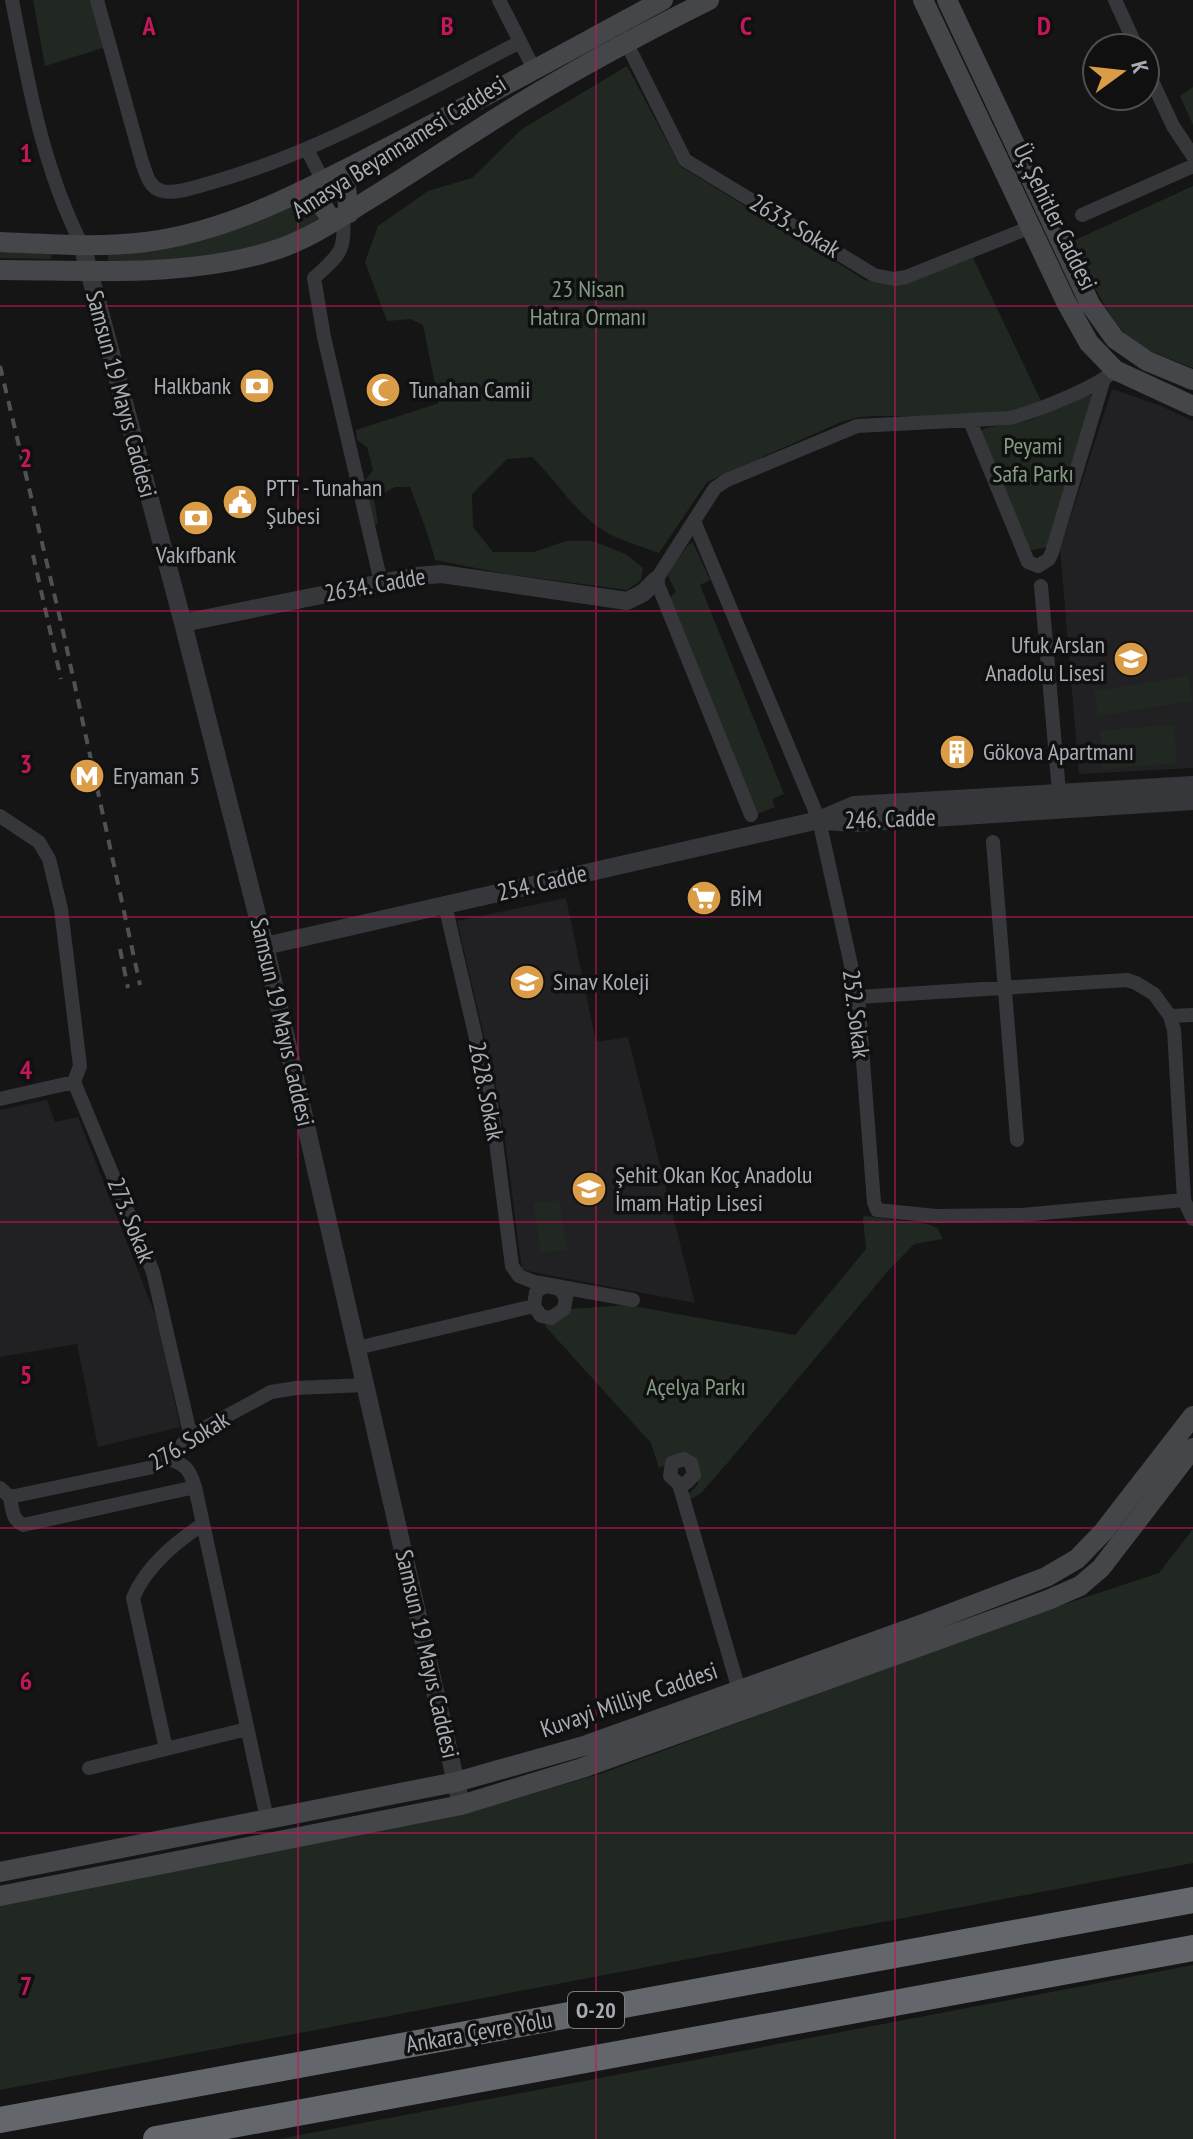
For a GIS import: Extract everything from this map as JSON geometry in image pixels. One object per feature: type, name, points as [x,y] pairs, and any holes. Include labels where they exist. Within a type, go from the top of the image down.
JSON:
[{"type":"highway","name":"Ankara Çevre Yolu","points":[[0,2120],[1193,1900]]},
{"type":"highway","name":"Ankara Çevre Yolu","points":[[156,2139],[1193,1948]]},
{"type":"main road","name":"Amasya Beyannamesi Caddesi","points":[[0,242],[82,245],[147,242],[183,235],[245,215],[325,180],[663,0]]},
{"type":"main road","name":"Amasya Beyannamesi Caddesi","points":[[0,270],[151,270],[243,259],[308,237],[527,97],[709,0]]},
{"type":"main road","name":"Üç Şehitler Caddesi","points":[[923,0],[1066,302],[1109,376],[1193,406]]},
{"type":"main road","name":"Üç Şehitler Caddesi","points":[[947,0],[1090,304],[1115,339],[1147,361],[1193,380]]},
{"type":"main road","points":[[325,180],[346,188],[341,217],[321,204],[325,180]]},
{"type":"main road","name":"Kuvayi Milliye Caddesi","points":[[0,1896],[461,1805],[582,1768],[1064,1594],[1088,1581],[1111,1557],[1187,1446],[1193,1416]]},
{"type":"main road","name":"Kuvayi Milliye Caddesi","points":[[0,1872],[456,1782],[587,1745],[926,1623],[1067,1566],[1187,1446]]},
{"type":"street","points":[[12,0],[34,110],[65,212],[82,245]]},
{"type":"street","points":[[97,0],[142,162],[149,181],[158,190],[180,191],[307,149],[520,42]]},
{"type":"street","points":[[499,0],[534,69]]},
{"type":"street","points":[[1115,0],[1130,32]]},
{"type":"street","name":"2633. Sokak","points":[[626,42],[685,160],[874,275],[894,279],[906,277],[1031,227]]},
{"type":"street","points":[[1161,100],[1173,126],[1193,156]]},
{"type":"street","points":[[307,149],[325,180]]},
{"type":"street","points":[[1082,215],[1193,166]]},
{"type":"street","points":[[341,217],[345,238],[340,255],[314,278],[324,337],[381,582]]},
{"type":"street","name":"Samsun 19 Mayıs Caddesi","points":[[82,245],[265,946],[461,1805]]},
{"type":"street","points":[[751,815],[656,580],[720,483],[839,432],[877,424],[992,420],[1032,412],[1109,376]]},
{"type":"street","points":[[970,421],[1028,562],[1038,566],[1049,559],[1052,552],[1109,376]]},
{"type":"street","name":"252. Sokak","points":[[694,521],[819,820],[858,997],[877,1210],[936,1216],[1022,1215],[1184,1200]]},
{"type":"street","name":"2634. Cadde","points":[[183,623],[381,582],[442,574],[627,601],[643,593],[656,580]]},
{"type":"street","points":[[1041,586],[1059,792]]},
{"type":"street","name":"246. Cadde","points":[[819,820],[854,805],[1193,785]]},
{"type":"street","name":"246. Cadde","points":[[819,820],[855,823],[1193,801]]},
{"type":"street","points":[[0,816],[39,842],[49,859],[61,909],[80,1066],[74,1082],[0,1099]]},
{"type":"street","name":"254. Cadde","points":[[265,946],[819,820]]},
{"type":"street","points":[[993,842],[1017,1140]]},
{"type":"street","name":"2628. Sokak","points":[[445,905],[491,1103],[512,1266],[519,1276],[555,1286]]},
{"type":"street","points":[[858,997],[1127,980],[1154,994],[1170,1016],[1177,1050],[1184,1200],[1193,1219]]},
{"type":"street","points":[[1170,1016],[1193,1015]]},
{"type":"street","name":"273. Sokak","points":[[74,1082],[153,1272],[189,1429],[188,1437]]},
{"type":"street","points":[[555,1286],[566,1298],[561,1313],[546,1318],[534,1306],[534,1297],[540,1289],[555,1286],[633,1300]]},
{"type":"street","points":[[357,1348],[534,1306]]},
{"type":"street","name":"276. Sokak","points":[[195,1487],[23,1525],[14,1518],[5,1493],[153,1467],[167,1459],[188,1437],[271,1392],[365,1385]]},
{"type":"street","points":[[167,1459],[185,1466],[191,1473],[195,1487],[267,1819]]},
{"type":"street","points":[[679,1484],[739,1690]]},
{"type":"street","points":[[166,1749],[133,1598],[137,1588],[173,1544],[203,1524]]},
{"type":"street","points":[[89,1768],[247,1729]]},
{"type":"shaded area","name":"Ufuk Arslan Anadolu Lisesi","points":[[1112,389],[1193,421],[1193,768],[1079,774],[1060,549]]},
{"type":"shaded area","name":"Şehit Okan Koç Anadolu İmam Hatip Lisesi","points":[[566,898],[596,1042],[628,1037],[695,1303],[522,1270],[501,1109],[457,921]]},
{"type":"shaded area","points":[[47,1100],[55,1122],[78,1117],[158,1322],[180,1427],[98,1447],[77,1344],[0,1357],[0,1110]]},
{"type":"green space","points":[[33,0],[94,0],[109,46],[45,66]]},
{"type":"green space","name":"23 Nisan Hatıra Ormanı","points":[[627,66],[680,166],[865,280],[899,285],[973,258],[1042,403],[991,416],[874,416],[841,422],[707,482],[659,553],[614,536],[591,522],[532,457],[507,459],[472,494],[473,527],[493,552],[534,552],[566,541],[592,541],[626,554],[643,568],[641,580],[627,590],[506,574],[435,560],[410,487],[395,487],[374,499],[378,523],[373,527],[365,481],[373,470],[367,447],[357,440],[356,430],[439,403],[423,325],[411,319],[387,321],[365,262],[378,226],[428,191],[472,178],[522,129]]},
{"type":"green space","points":[[1193,87],[1193,125],[1180,96]]},
{"type":"green space","points":[[1193,186],[1193,368],[1146,349],[1130,338],[1101,299],[1073,241]]},
{"type":"green space","points":[[308,201],[313,203],[319,215],[315,225],[262,248],[165,262],[108,261],[108,253]]},
{"type":"green space","points":[[0,249],[52,251],[51,259],[0,258]]},
{"type":"green space","name":"Peyami Safa Parkı","points":[[1088,394],[1092,398],[1049,547],[1032,550],[1027,547],[981,431],[1028,421]]},
{"type":"green space","points":[[693,543],[710,580],[700,585],[784,794],[772,799],[775,807],[757,814],[670,597],[676,592],[667,574],[689,544]]},
{"type":"green space","points":[[1188,676],[1192,701],[1098,716],[1094,691]]},
{"type":"green space","points":[[1174,725],[1177,763],[1103,769],[1100,730]]},
{"type":"green space","points":[[559,1200],[567,1250],[541,1253],[533,1203]]},
{"type":"green space","name":"Açelya Parkı","points":[[865,1216],[928,1224],[937,1228],[943,1239],[914,1244],[730,1460],[701,1493],[691,1499],[689,1494],[698,1484],[698,1468],[668,1459],[659,1468],[651,1443],[546,1327],[545,1322],[570,1309],[627,1305],[795,1335],[866,1249]]},
{"type":"green space","points":[[1193,1529],[1193,1863],[0,2090],[0,1905],[462,1814],[600,1774],[1011,1622],[1159,1573]]},
{"type":"green space","points":[[1193,1965],[1193,2139],[279,2139]]},
{"type":"railway","points":[[0,366],[63,631],[140,985]]},
{"type":"railway","points":[[33,555],[61,679]]},
{"type":"railway","points":[[120,949],[128,988]]},
{"type":"place","name":"Halkbank","points":[[257,386]]},
{"type":"place","name":"Tunahan Camii","points":[[383,390]]},
{"type":"place","name":"PTT - Tunahan Şubesi","points":[[240,502]]},
{"type":"place","name":"Vakıfbank","points":[[196,518]]},
{"type":"place","name":"Ufuk Arslan Anadolu Lisesi","points":[[1131,659]]},
{"type":"place","name":"Gökova Apartmanı","points":[[957,752]]},
{"type":"place","name":"Eryaman 5","points":[[87,776]]},
{"type":"place","name":"BİM","points":[[704,898]]},
{"type":"place","name":"Sınav Koleji","points":[[527,982]]},
{"type":"place","name":"Şehit Okan Koç Anadolu İmam Hatip Lisesi","points":[[589,1189]]}]
